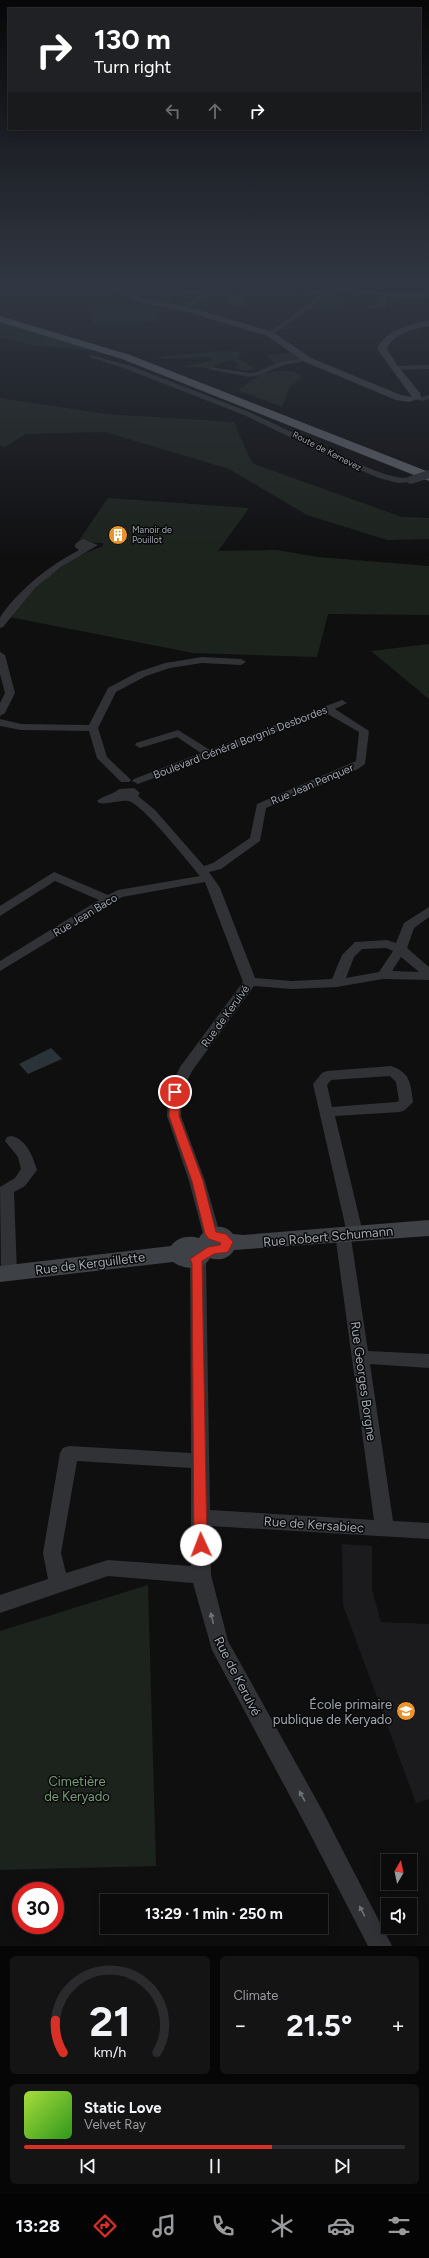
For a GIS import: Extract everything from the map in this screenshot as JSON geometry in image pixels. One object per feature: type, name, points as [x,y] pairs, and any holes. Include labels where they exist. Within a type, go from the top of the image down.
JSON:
[{"type":"highway","points":[[181,379],[429,477]]},
{"type":"highway","points":[[193,379],[429,470]]},
{"type":"street","name":"Route de Kernevez","points":[[157,379],[274,425],[374,475],[393,481],[411,480],[429,474]]},
{"type":"street","points":[[354,379],[399,398],[421,400]]},
{"type":"street","points":[[403,379],[421,400]]},
{"type":"street","points":[[0,625],[7,614],[32,585],[58,565],[84,549]]},
{"type":"street","points":[[0,656],[5,688],[10,693],[0,713]]},
{"type":"street","points":[[0,722],[10,726],[21,727],[93,728],[112,690],[142,674],[168,665],[202,660],[241,662]]},
{"type":"street","name":"Boulevard Général Borgnis Desbordes","points":[[103,802],[208,753],[342,703]]},
{"type":"street","name":"Rue Jean Penquer","points":[[205,874],[256,839],[261,806],[295,790],[354,767],[361,762],[364,731],[327,709]]},
{"type":"street","name":"Rue de Kerulvé","points":[[93,728],[102,758],[205,874],[214,888],[250,982],[186,1070],[175,1092],[174,1116],[197,1181],[211,1234],[198,1263],[201,1575],[219,1643],[314,1818],[380,1946]]},
{"type":"street","points":[[140,745],[178,733],[208,753]]},
{"type":"street","name":"Rue Jean Baco","points":[[0,967],[118,894],[205,874]]},
{"type":"street","points":[[0,912],[54,876],[109,900]]},
{"type":"street","points":[[383,975],[400,949],[408,926],[429,911]]},
{"type":"street","points":[[337,983],[348,955],[359,945],[387,944],[400,949],[429,975]]},
{"type":"street","points":[[0,958],[14,958]]},
{"type":"street","points":[[250,982],[292,985],[337,983],[383,975],[429,975]]},
{"type":"street","name":"Rue Georges Borgne","points":[[327,1112],[400,1107],[406,1102],[402,1076],[398,1072],[391,1071],[327,1076],[320,1084],[327,1112],[349,1234],[361,1357],[385,1528]]},
{"type":"street","points":[[4,1273],[6,1190],[20,1182],[29,1170],[26,1155],[12,1141]]},
{"type":"street","name":"Rue Robert Schumann","points":[[204,1248],[243,1243],[429,1228]]},
{"type":"street","name":"Rue de Kerguillette","points":[[4,1273],[204,1248]]},
{"type":"street","points":[[361,1357],[429,1361]]},
{"type":"street","points":[[59,1584],[52,1553],[69,1453],[201,1461]]},
{"type":"street","name":"Rue de Kersabiec","points":[[200,1517],[429,1531]]},
{"type":"street","points":[[0,1604],[108,1568],[201,1575]]},
{"type":"shaded area","points":[[51,1048],[62,1059],[28,1074],[19,1064]]},
{"type":"shaded area","name":"École primaire publique de Keryado","points":[[342,1544],[372,1546],[372,1590],[381,1622],[429,1624],[429,1799],[416,1803],[343,1605]]},
{"type":"green space","points":[[255,379],[300,379],[290,387],[282,407],[238,390]]},
{"type":"green space","points":[[0,398],[106,414],[234,422],[250,459],[254,464],[402,517],[429,518],[429,539],[387,540],[307,515],[229,469],[105,432],[26,434],[5,447],[0,446]]},
{"type":"green space","points":[[108,498],[249,508],[218,551],[277,550],[318,557],[429,566],[429,615],[328,614],[317,657],[193,653],[9,617],[42,580],[78,556],[103,546],[103,543],[78,542]]},
{"type":"green space","points":[[429,644],[429,699],[371,651]]},
{"type":"green space","name":"Cimetière de Keryado","points":[[148,1585],[156,1866],[0,1870],[0,1631]]},
{"type":"place","name":"Manoir de Pouillot","points":[[118,535]]},
{"type":"place","name":"École primaire publique de Keryado","points":[[406,1711]]},
{"type":"route","points":[[175,1092],[174,1116],[197,1181],[211,1234],[213,1236],[222,1237],[227,1242],[224,1249],[218,1251],[212,1250],[195,1259],[198,1263],[201,1545]]}]
